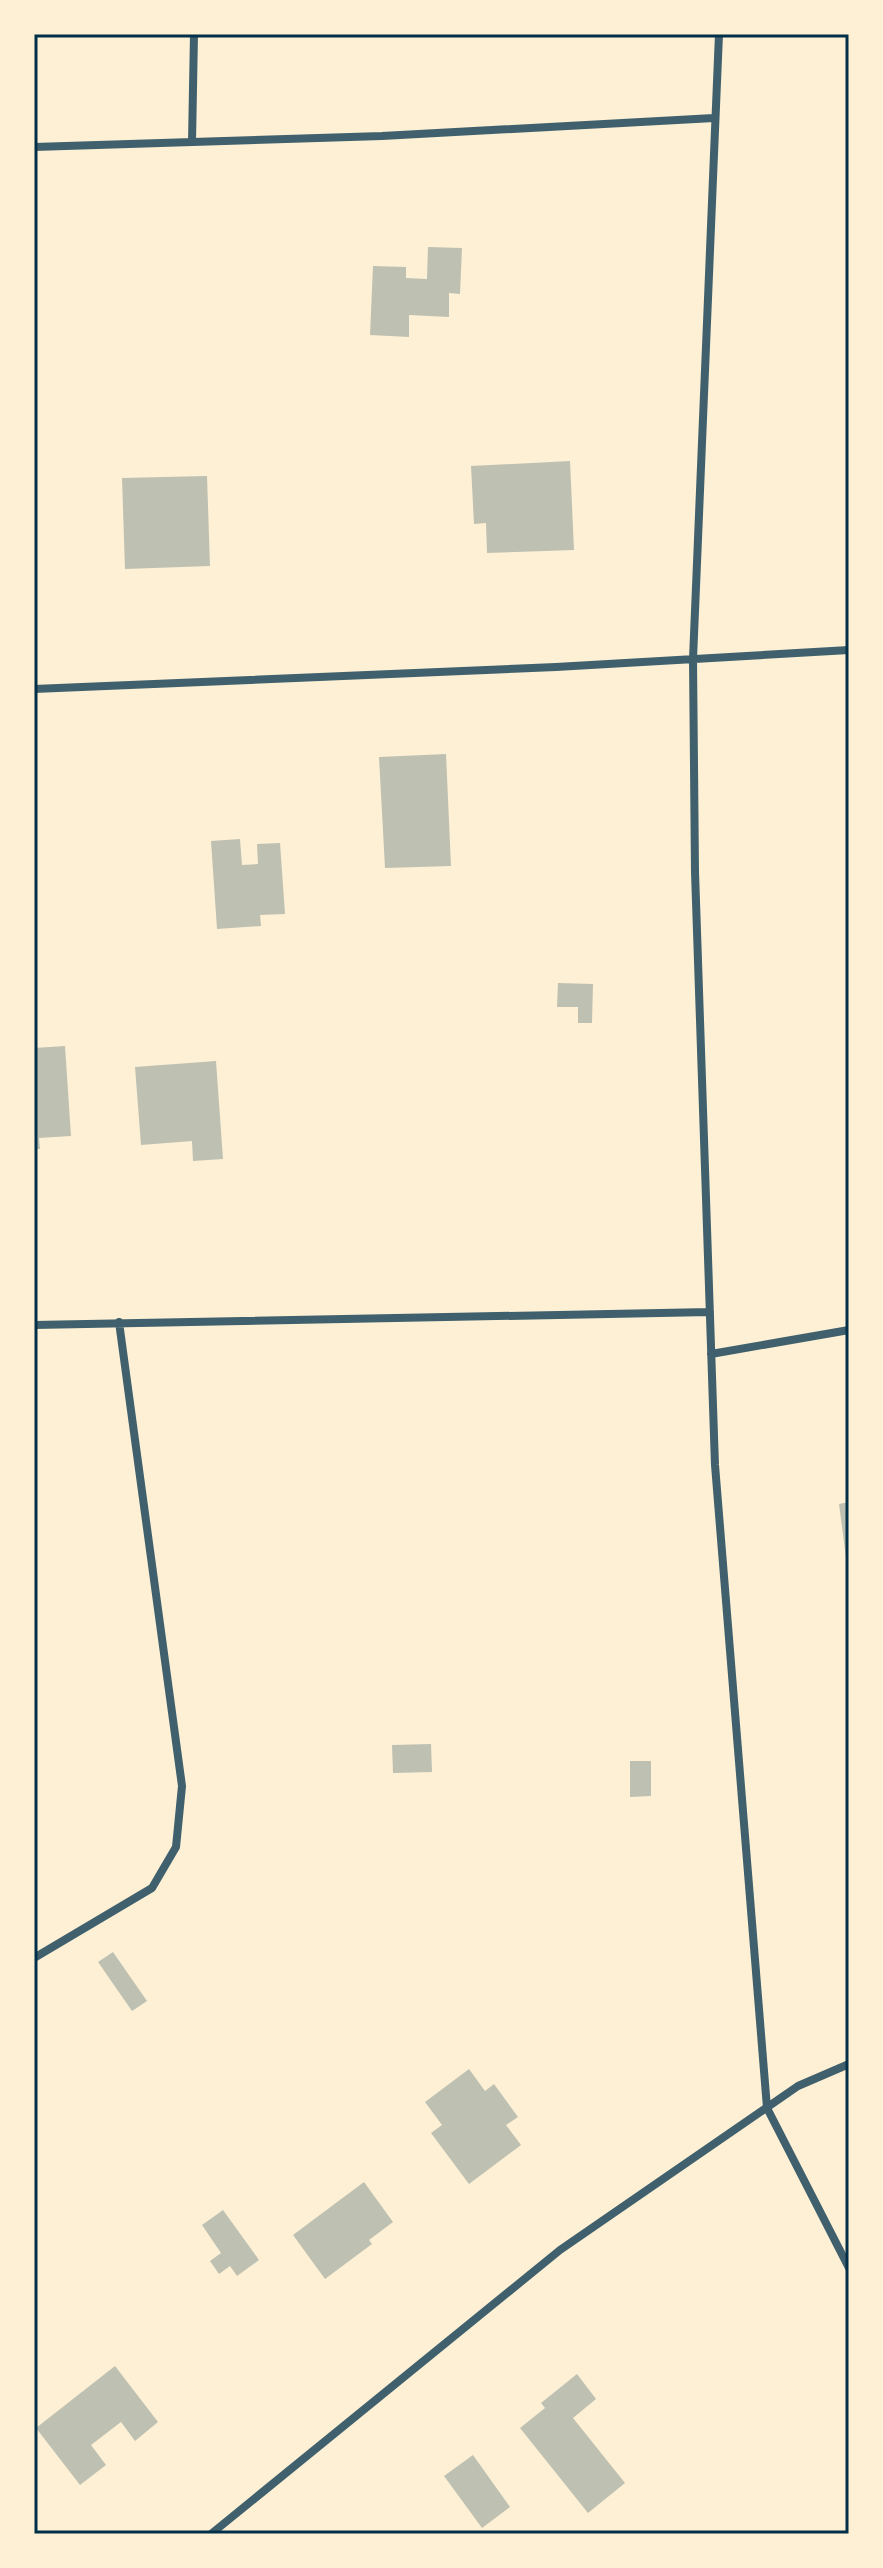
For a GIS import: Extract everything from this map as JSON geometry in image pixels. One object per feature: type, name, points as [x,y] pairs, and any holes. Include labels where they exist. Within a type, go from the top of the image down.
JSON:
[{"type":"street","points":[[192,142],[194,34]]},
{"type":"street","points":[[719,34],[693,659],[695,872],[715,1465],[767,2108],[849,2268]]},
{"type":"street","points":[[34,147],[382,136],[714,118]]},
{"type":"street","points":[[34,689],[849,650]]},
{"type":"street","points":[[34,1325],[710,1312]]},
{"type":"street","points":[[34,1958],[152,1888],[176,1847],[182,1786],[119,1322]]},
{"type":"street","points":[[711,1354],[849,1330]]},
{"type":"street","points":[[211,2534],[560,2250],[798,2086],[849,2064]]},
{"type":"building","points":[[428,247],[462,248],[460,294],[449,293],[449,317],[409,315],[409,337],[370,335],[373,266],[406,267],[406,278],[427,279]]},
{"type":"building","points":[[570,461],[574,550],[487,553],[486,523],[474,524],[471,466]]},
{"type":"building","points":[[207,476],[210,566],[125,569],[122,478]]},
{"type":"building","points":[[446,754],[451,866],[385,868],[379,757]]},
{"type":"building","points":[[240,839],[242,865],[258,864],[257,844],[280,843],[285,914],[260,915],[261,926],[217,929],[211,841]]},
{"type":"building","points":[[558,983],[593,984],[592,1023],[578,1023],[578,1007],[557,1007]]},
{"type":"building","points":[[65,1046],[71,1136],[39,1138],[40,1149],[34,1149],[34,1048]]},
{"type":"building","points":[[216,1061],[223,1159],[193,1161],[192,1141],[141,1145],[135,1067]]},
{"type":"building","points":[[849,1502],[849,1565],[847,1565],[839,1504]]},
{"type":"building","points":[[431,1744],[432,1772],[393,1773],[392,1745]]},
{"type":"building","points":[[630,1761],[651,1761],[651,1796],[630,1797]]},
{"type":"building","points":[[113,1952],[147,2001],[132,2011],[98,1962]]},
{"type":"building","points":[[469,2069],[485,2091],[494,2084],[518,2117],[506,2125],[521,2145],[469,2184],[431,2133],[442,2125],[425,2102]]},
{"type":"building","points":[[364,2182],[393,2222],[369,2240],[372,2244],[325,2279],[293,2235]]},
{"type":"building","points":[[223,2210],[259,2260],[237,2276],[230,2266],[219,2274],[210,2261],[221,2253],[202,2225]]},
{"type":"building","points":[[115,2366],[158,2422],[135,2441],[121,2422],[91,2445],[106,2465],[80,2485],[36,2428]]},
{"type":"building","points":[[577,2374],[596,2399],[573,2418],[625,2483],[588,2513],[520,2428],[545,2408],[541,2403]]},
{"type":"building","points":[[473,2455],[510,2507],[482,2528],[444,2476]]}]
